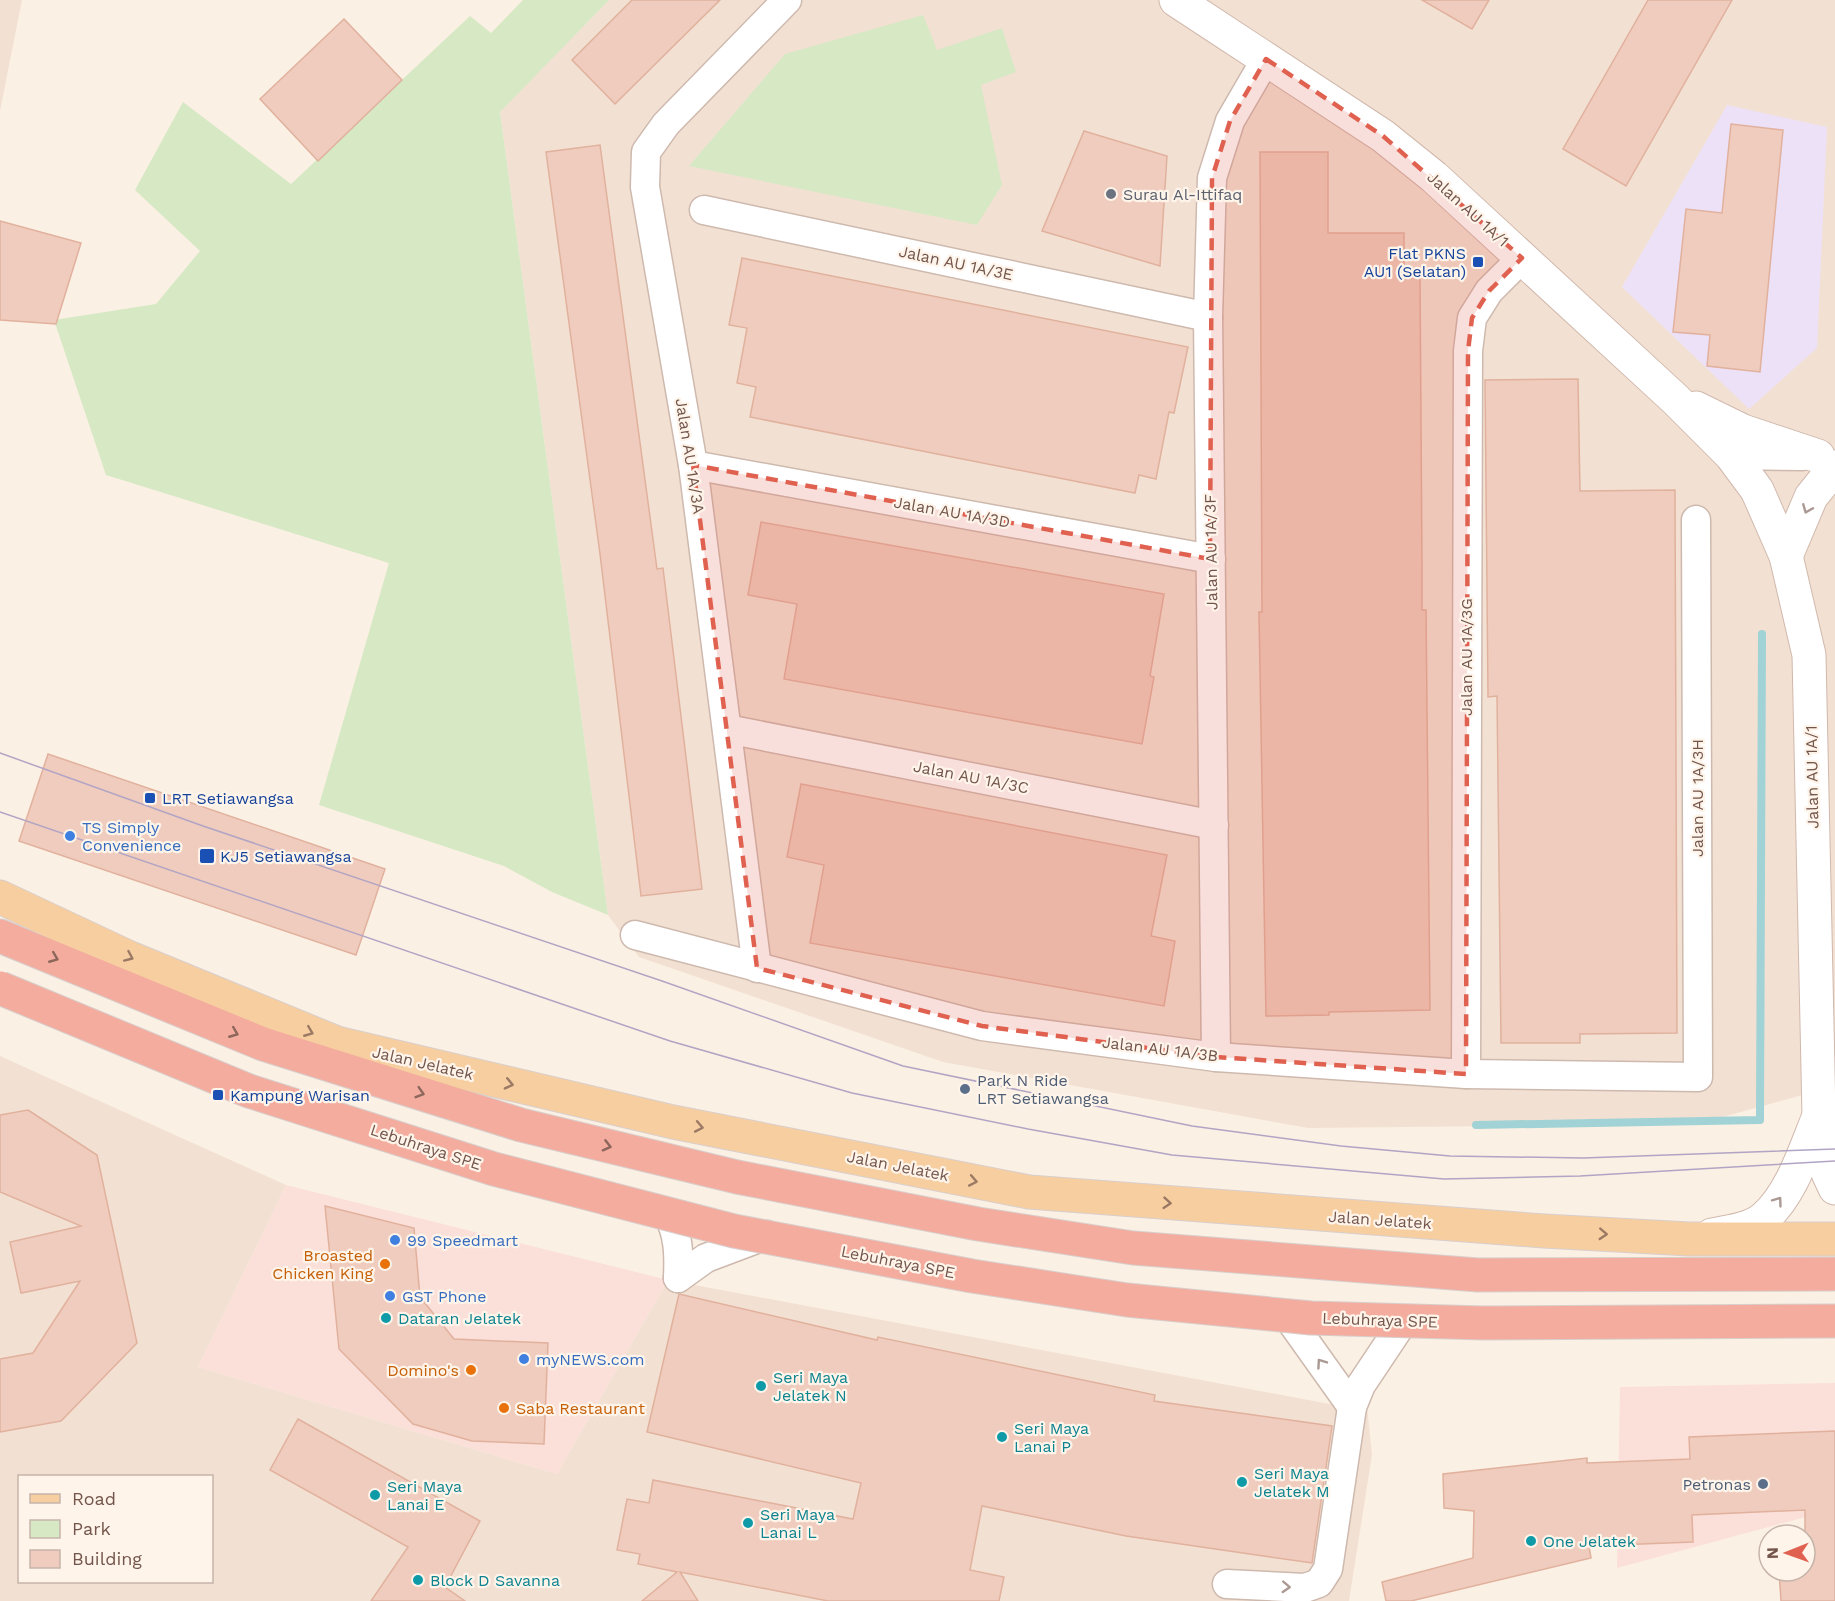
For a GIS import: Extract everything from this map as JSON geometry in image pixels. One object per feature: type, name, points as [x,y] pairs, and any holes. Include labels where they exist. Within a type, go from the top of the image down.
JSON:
[{"type":"highway","points":[[0,936],[263,1044],[521,1125],[737,1177],[978,1224],[1133,1248],[1478,1275],[1835,1274]]},
{"type":"highway","name":"Lebuhraya SPE","points":[[0,990],[249,1091],[494,1169],[734,1231],[972,1276],[1127,1300],[1311,1318],[1483,1323],[1835,1321]]},
{"type":"main road","name":"Jalan Jelatek","points":[[0,897],[130,958],[337,1043],[673,1122],[1029,1192],[1420,1223],[1689,1239],[1834,1239]]},
{"type":"main road","points":[[0,990],[118,1041],[227,1075],[276,1095],[580,1194],[615,1204],[770,1233],[922,1266],[1139,1301],[1290,1320],[1400,1328],[1835,1327]]},
{"type":"street","name":"Jalan AU 1A/3A","points":[[757,968],[693,465],[645,187],[646,152],[666,124],[787,0]]},
{"type":"street","name":"Jalan AU 1A/1","points":[[1176,0],[1383,136],[1434,177],[1675,399],[1731,455],[1757,490],[1786,556],[1809,655],[1819,1116],[1827,1173],[1835,1188]]},
{"type":"street","name":"Jalan AU 1A/3F","points":[[1216,1057],[1208,316],[1212,178],[1230,121],[1266,59]]},
{"type":"street","name":"Jalan AU 1A/3E","points":[[704,210],[1208,316]]},
{"type":"street","name":"Jalan AU 1A/3G","points":[[1466,1074],[1468,351],[1472,318],[1489,291],[1521,258]]},
{"type":"street","points":[[1675,399],[1743,431],[1829,460]]},
{"type":"street","points":[[1731,455],[1829,460]]},
{"type":"street","points":[[1786,556],[1829,460]]},
{"type":"street","name":"Jalan AU 1A/3D","points":[[693,465],[1211,559]]},
{"type":"street","name":"Jalan AU 1A/3H","points":[[1696,520],[1698,1077]]},
{"type":"street","name":"Jalan AU 1A/3C","points":[[728,729],[1214,825]]},
{"type":"street","name":"Jalan AU 1A/3B","points":[[635,935],[982,1026],[1216,1057],[1466,1074],[1698,1077]]},
{"type":"street","name":"Jalan AU 1A/1","points":[[1689,1239],[1737,1230],[1763,1219],[1781,1199],[1819,1116]]},
{"type":"street","points":[[667,1213],[675,1227],[679,1254],[678,1278],[706,1258],[770,1233]]},
{"type":"street","points":[[1290,1320],[1350,1419]]},
{"type":"street","points":[[1227,1584],[1305,1588],[1319,1583],[1328,1569],[1350,1419],[1361,1385],[1400,1328]]},
{"type":"highlighted area","points":[[1266,59],[1383,136],[1522,258],[1489,291],[1472,318],[1468,351],[1466,1074],[1216,1057],[982,1026],[757,968],[693,465],[1210,559],[1212,178],[1230,121]]},
{"type":"shaded area","points":[[0,0],[22,0],[0,111]]},
{"type":"shaded area","points":[[606,0],[1835,0],[1835,1086],[1697,1124],[1308,1128],[943,1062],[639,957],[608,915],[500,112]]},
{"type":"shaded area","points":[[1727,105],[1827,127],[1817,348],[1749,409],[1622,287]]},
{"type":"shaded area","points":[[0,1056],[286,1185],[198,1367],[557,1474],[668,1280],[1351,1408],[1367,1406],[1372,1455],[1349,1601],[0,1601]]},
{"type":"shaded area","name":"Dataran Jelatek","points":[[286,1185],[668,1280],[557,1474],[198,1367]]},
{"type":"shaded area","points":[[1835,1383],[1835,1509],[1783,1523],[1757,1523],[1757,1530],[1617,1568],[1620,1387]]},
{"type":"green space","points":[[523,0],[609,0],[500,112],[608,915],[552,892],[504,866],[319,805],[389,563],[106,475],[54,320],[156,304],[200,251],[135,190],[183,102],[291,184],[470,16],[491,33]]},
{"type":"green space","points":[[923,15],[937,50],[1002,28],[1016,72],[981,85],[1002,185],[977,225],[689,166],[785,54]]},
{"type":"building","points":[[632,0],[720,0],[615,104],[572,60]]},
{"type":"building","points":[[1422,0],[1489,0],[1472,29]]},
{"type":"building","points":[[1648,0],[1732,0],[1626,186],[1563,149]]},
{"type":"building","points":[[344,19],[402,80],[318,161],[260,99]]},
{"type":"building","points":[[1731,124],[1783,130],[1760,372],[1707,366],[1710,335],[1673,332],[1686,209],[1722,213]]},
{"type":"building","name":"Surau Al-Ittifaq","points":[[1084,131],[1167,156],[1160,266],[1042,231]]},
{"type":"building","points":[[600,145],[657,569],[663,568],[702,889],[641,896],[600,554],[546,152]]},
{"type":"building","points":[[1260,152],[1328,152],[1328,233],[1404,233],[1404,278],[1420,278],[1422,610],[1426,610],[1430,1010],[1266,1016],[1259,612],[1262,612]]},
{"type":"building","points":[[0,221],[81,243],[56,324],[0,320]]},
{"type":"building","points":[[742,258],[1188,347],[1174,413],[1169,412],[1156,479],[1139,475],[1135,493],[750,417],[756,387],[737,383],[747,328],[729,325]]},
{"type":"building","points":[[1578,379],[1580,491],[1675,490],[1677,1033],[1580,1034],[1580,1043],[1501,1043],[1497,696],[1488,697],[1485,380]]},
{"type":"building","points":[[761,522],[1164,594],[1150,676],[1154,677],[1142,744],[784,679],[797,604],[748,595]]},
{"type":"building","name":"KJ5 Setiawangsa","points":[[48,754],[385,869],[356,955],[19,841]]},
{"type":"building","points":[[801,784],[1167,855],[1151,936],[1175,941],[1164,1006],[810,943],[824,865],[787,857]]},
{"type":"building","points":[[28,1110],[97,1155],[137,1343],[61,1421],[0,1432],[0,1359],[33,1353],[80,1281],[21,1293],[10,1242],[81,1226],[0,1192],[0,1115]]},
{"type":"building","name":"Dataran Jelatek","points":[[325,1206],[414,1228],[420,1297],[454,1339],[548,1343],[544,1444],[472,1441],[413,1424],[339,1349]]},
{"type":"building","points":[[679,1294],[877,1340],[878,1337],[1155,1395],[1154,1401],[1332,1426],[1312,1563],[1126,1536],[982,1506],[970,1570],[1004,1577],[999,1601],[828,1601],[680,1572],[698,1601],[642,1601],[677,1572],[638,1564],[640,1554],[617,1550],[627,1499],[649,1503],[653,1480],[853,1519],[861,1483],[647,1432]]},
{"type":"building","name":"Seri Maya Lanai E","points":[[298,1419],[480,1521],[445,1587],[465,1601],[371,1601],[408,1547],[270,1470]]},
{"type":"building","points":[[1835,1431],[1835,1601],[1781,1601],[1780,1583],[1817,1583],[1817,1523],[1805,1523],[1805,1510],[1692,1515],[1693,1542],[1589,1546],[1591,1558],[1411,1601],[1386,1601],[1382,1582],[1473,1558],[1474,1511],[1444,1508],[1443,1474],[1587,1458],[1587,1463],[1690,1459],[1689,1437]]},
{"type":"waterway","points":[[1476,1125],[1760,1120],[1762,634]]},
{"type":"tram line","points":[[0,753],[203,826],[662,981],[903,1066],[1192,1126],[1341,1146],[1450,1156],[1583,1158],[1835,1149]]},
{"type":"tram line","points":[[0,812],[670,1041],[852,1093],[1028,1129],[1172,1155],[1444,1179],[1580,1176],[1835,1161]]},
{"type":"place","name":"Surau Al-Ittifaq","points":[[1111,194]]},
{"type":"place","name":"Flat PKNS AU1 (Selatan)","points":[[1478,262]]},
{"type":"place","name":"LRT Setiawangsa","points":[[150,798]]},
{"type":"place","name":"TS Simply Convenience","points":[[70,836]]},
{"type":"place","name":"KJ5 Setiawangsa","points":[[207,856]]},
{"type":"place","name":"Park N Ride LRT Setiawangsa","points":[[965,1089]]},
{"type":"place","name":"Kampung Warisan","points":[[218,1095]]},
{"type":"place","name":"99 Speedmart","points":[[395,1240]]},
{"type":"place","name":"Broasted Chicken King","points":[[385,1264]]},
{"type":"place","name":"GST Phone","points":[[390,1296]]},
{"type":"place","name":"Dataran Jelatek","points":[[386,1318]]},
{"type":"place","name":"myNEWS.com","points":[[524,1359]]},
{"type":"place","name":"Domino's","points":[[471,1370]]},
{"type":"place","name":"Seri Maya Jelatek N","points":[[761,1386]]},
{"type":"place","name":"Saba Restaurant","points":[[504,1408]]},
{"type":"place","name":"Seri Maya Lanai P","points":[[1002,1437]]},
{"type":"place","name":"Seri Maya Jelatek M","points":[[1242,1482]]},
{"type":"place","name":"Petronas","points":[[1763,1484]]},
{"type":"place","name":"Seri Maya Lanai E","points":[[375,1495]]},
{"type":"place","name":"Seri Maya Lanai L","points":[[748,1523]]},
{"type":"place","name":"One Jelatek","points":[[1531,1541]]},
{"type":"place","name":"Block D Savanna","points":[[418,1580]]}]
